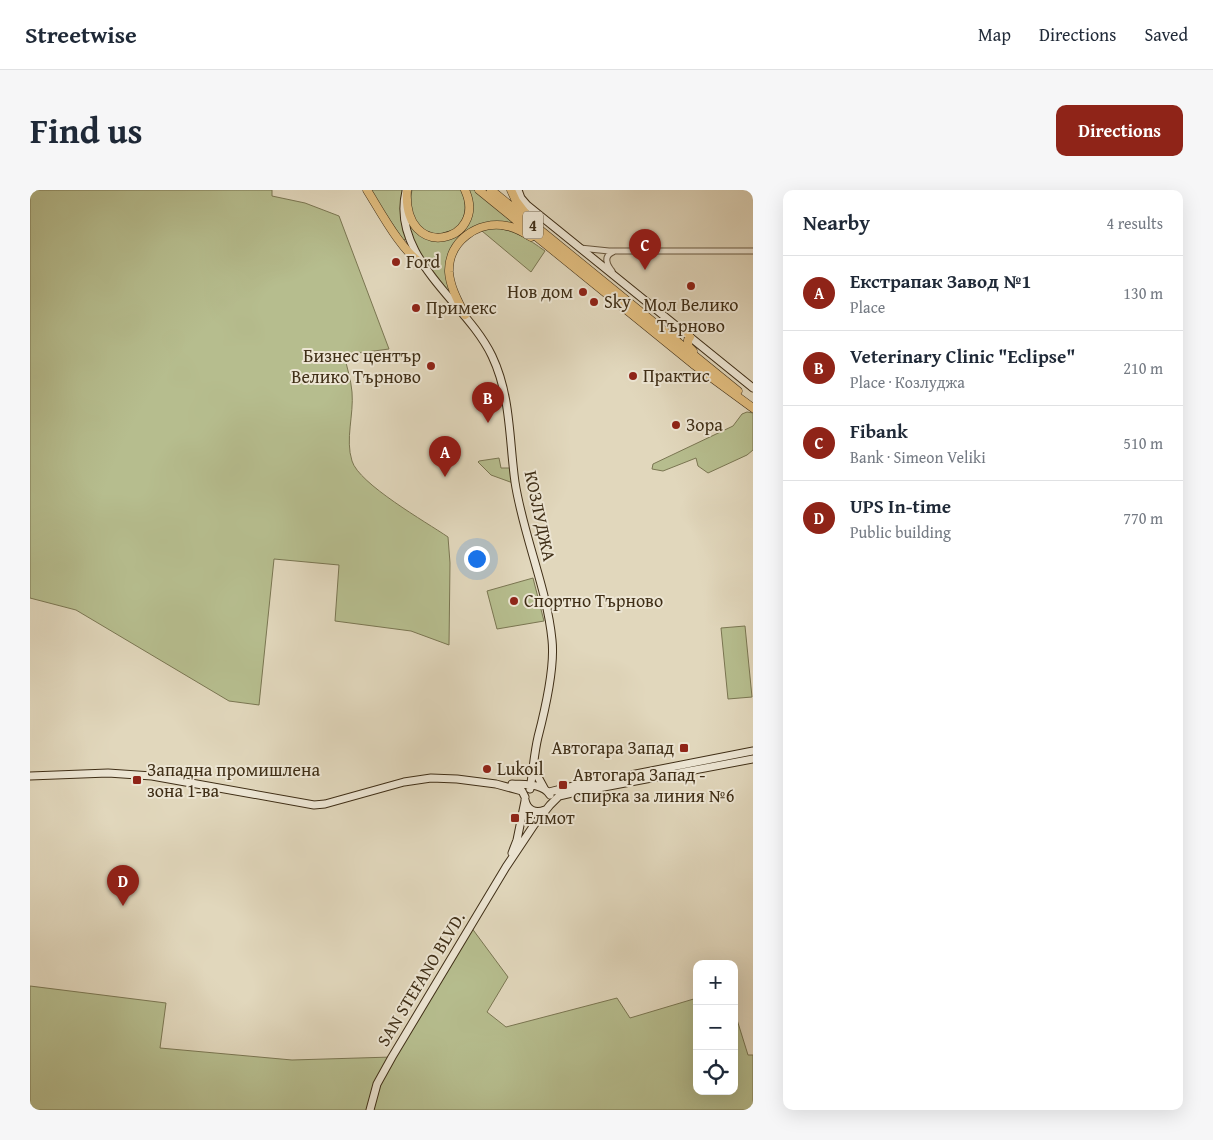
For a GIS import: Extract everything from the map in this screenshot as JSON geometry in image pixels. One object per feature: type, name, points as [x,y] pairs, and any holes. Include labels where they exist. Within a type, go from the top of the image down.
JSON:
[{"type":"main road","points":[[367,190],[406,242],[415,258],[422,263]]},
{"type":"main road","points":[[406,190],[409,215],[413,224],[424,234],[439,238],[454,233],[465,222],[469,205],[465,190]]},
{"type":"main road","name":"4","points":[[479,190],[661,328],[753,403]]},
{"type":"main road","name":"4","points":[[491,190],[686,358],[753,408]]},
{"type":"main road","points":[[511,190],[520,208],[573,262]]},
{"type":"main road","points":[[465,315],[452,286],[449,271],[457,245],[467,234],[476,228],[492,224],[512,227],[573,262]]},
{"type":"main road","points":[[661,328],[675,335],[687,334],[688,346],[710,369]]},
{"type":"street","points":[[406,190],[404,214],[406,242]]},
{"type":"street","points":[[518,190],[521,198],[527,205],[753,388]]},
{"type":"street","points":[[580,248],[616,251],[753,251]]},
{"type":"street","points":[[615,276],[607,261],[608,255],[616,251]]},
{"type":"street","name":"КОЗЛУДЖА","points":[[422,263],[465,315],[490,351],[502,384],[510,422],[515,482],[549,620],[553,650],[540,733],[537,769],[538,788]]},
{"type":"street","name":"КОЗЛУДЖА","points":[[538,788],[540,733]]},
{"type":"street","points":[[30,776],[108,774],[152,776],[314,805],[325,804],[420,779],[457,779],[538,788],[569,787],[753,751]]},
{"type":"street","points":[[496,784],[522,791],[527,807],[533,811],[540,812],[559,796],[753,758]]},
{"type":"street","points":[[525,799],[538,788]]},
{"type":"street","points":[[538,788],[551,800],[548,807]]},
{"type":"street","name":"SAN STEFANO BLVD.","points":[[506,867],[516,845],[525,799]]},
{"type":"street","name":"SAN STEFANO BLVD.","points":[[370,1110],[377,1084],[392,1057],[506,867],[548,807]]},
{"type":"green space","points":[[30,190],[272,190],[272,196],[305,203],[339,216],[389,349],[344,355],[352,392],[349,444],[352,461],[357,470],[380,491],[448,537],[450,563],[449,645],[411,631],[335,621],[339,565],[274,559],[259,705],[229,701],[76,610],[30,598]]},
{"type":"green space","points":[[370,190],[403,190],[401,212],[406,239],[403,240]]},
{"type":"green space","points":[[412,190],[462,190],[465,209],[461,222],[451,231],[439,234],[427,231],[417,223],[411,210]]},
{"type":"green space","points":[[467,190],[474,190],[522,228],[491,222],[452,250],[453,297],[423,258],[412,237],[407,218],[428,238],[465,226]]},
{"type":"green space","points":[[493,227],[521,236],[545,251],[531,272],[482,231]]},
{"type":"green space","points":[[747,412],[753,413],[753,450],[747,455],[708,473],[698,466],[696,458],[663,471],[652,469],[653,464],[733,426],[742,414]]},
{"type":"green space","points":[[499,458],[501,468],[512,468],[513,483],[491,475],[478,462]]},
{"type":"green space","name":"Спортно Търново","points":[[533,578],[544,621],[497,629],[487,591]]},
{"type":"green space","points":[[745,626],[752,697],[728,699],[721,628]]},
{"type":"green space","points":[[471,927],[508,977],[487,1012],[506,1027],[617,998],[630,1018],[693,999],[693,1095],[738,1095],[738,1023],[748,1055],[753,1055],[753,1110],[30,1110],[30,986],[166,1003],[160,1048],[292,1060],[392,1057]]},
{"type":"place","name":"Ford","points":[[396,262]]},
{"type":"place","name":"Fibank","points":[[645,270]]},
{"type":"place","name":"Мол Велико Търново","points":[[691,286]]},
{"type":"place","name":"Нов дом","points":[[583,292]]},
{"type":"place","name":"Sky","points":[[594,302]]},
{"type":"place","name":"Примекс","points":[[416,308]]},
{"type":"place","name":"Бизнес център Велико Търново","points":[[431,366]]},
{"type":"place","name":"Практис","points":[[633,376]]},
{"type":"place","name":"Veterinary Clinic \"Eclipse\"","points":[[488,423]]},
{"type":"place","name":"Зора","points":[[676,425]]},
{"type":"place","name":"Екстрапак Завод №1","points":[[445,477]]},
{"type":"place","name":"Спортно Търново","points":[[514,601]]},
{"type":"place","name":"Автогара Запад","points":[[684,748]]},
{"type":"place","name":"Lukoil","points":[[487,769]]},
{"type":"place","name":"Западна промишлена зона 1-ва","points":[[137,780]]},
{"type":"place","name":"Автогара Запад - спирка за линия №6","points":[[563,785]]},
{"type":"place","name":"Елмот","points":[[515,818]]},
{"type":"place","name":"UPS In-time","points":[[123,906]]}]
